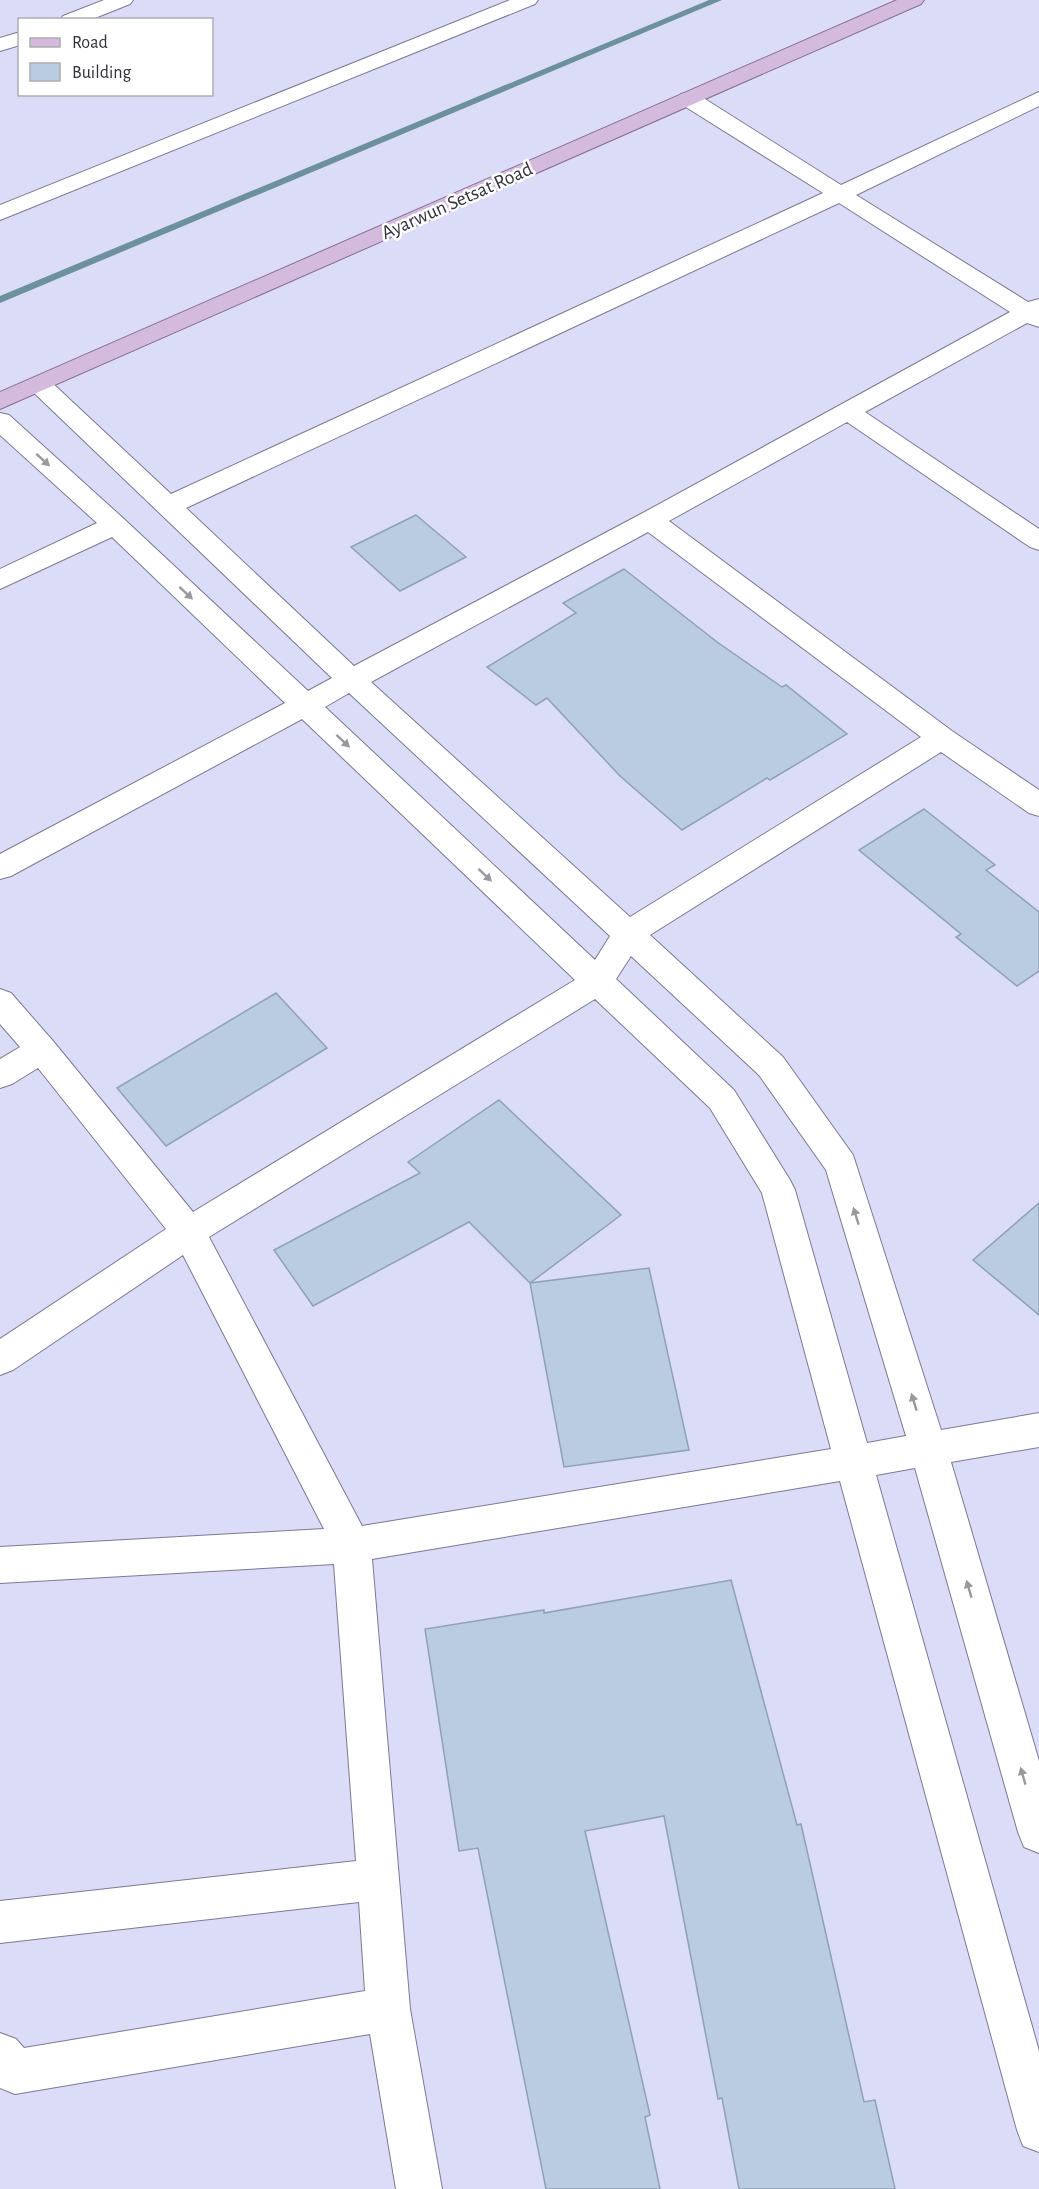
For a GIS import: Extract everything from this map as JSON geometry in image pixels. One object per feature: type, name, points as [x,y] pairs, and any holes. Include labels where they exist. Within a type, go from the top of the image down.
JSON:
[{"type":"main road","name":"Ayarwun Setsat Road","points":[[0,401],[914,0]]},
{"type":"street","points":[[75,18],[123,0]]},
{"type":"street","points":[[0,213],[528,0]]},
{"type":"street","points":[[0,45],[18,39]]},
{"type":"street","points":[[168,506],[838,195],[1039,98]]},
{"type":"street","points":[[689,99],[838,195],[1035,313]]},
{"type":"street","points":[[0,868],[651,520],[847,411],[1035,313]]},
{"type":"street","points":[[40,385],[352,680],[771,1066],[840,1165],[927,1447],[1039,1832]]},
{"type":"street","points":[[847,411],[1039,541]]},
{"type":"street","points":[[0,421],[115,525],[722,1099],[778,1190],[1039,2130]]},
{"type":"street","points":[[651,520],[942,738],[1039,805]]},
{"type":"street","points":[[0,580],[115,525]]},
{"type":"street","points":[[0,1359],[189,1232],[597,982],[629,933],[942,738]]},
{"type":"street","points":[[0,1002],[42,1050],[189,1232],[352,1545],[388,2009],[419,2189]]},
{"type":"street","points":[[0,1075],[42,1050]]},
{"type":"street","points":[[0,1565],[352,1545],[1039,1430]]},
{"type":"street","points":[[0,1922],[378,1879]]},
{"type":"street","points":[[0,2055],[15,2072],[388,2009]]},
{"type":"building","points":[[416,515],[466,557],[400,591],[351,547]]},
{"type":"building","points":[[624,569],[717,642],[782,687],[786,685],[847,734],[770,780],[767,778],[682,830],[620,776],[547,698],[536,705],[487,667],[576,613],[563,603]]},
{"type":"building","points":[[924,809],[995,865],[986,870],[1039,912],[1039,971],[1017,986],[956,937],[961,934],[859,850]]},
{"type":"building","points":[[276,993],[327,1048],[166,1146],[117,1088]]},
{"type":"building","points":[[499,1100],[621,1215],[530,1283],[469,1222],[313,1306],[274,1250],[420,1173],[408,1162]]},
{"type":"building","points":[[1039,1203],[1039,1315],[973,1260]]},
{"type":"building","points":[[649,1268],[689,1450],[564,1467],[530,1283]]},
{"type":"building","points":[[731,1580],[797,1825],[801,1824],[864,2102],[875,2100],[895,2189],[739,2189],[722,2098],[718,2099],[664,1816],[585,1831],[650,2115],[645,2117],[660,2189],[546,2189],[478,1848],[459,1851],[425,1629],[544,1610],[544,1613]]},
{"type":"waterway","points":[[0,300],[717,0]]}]
